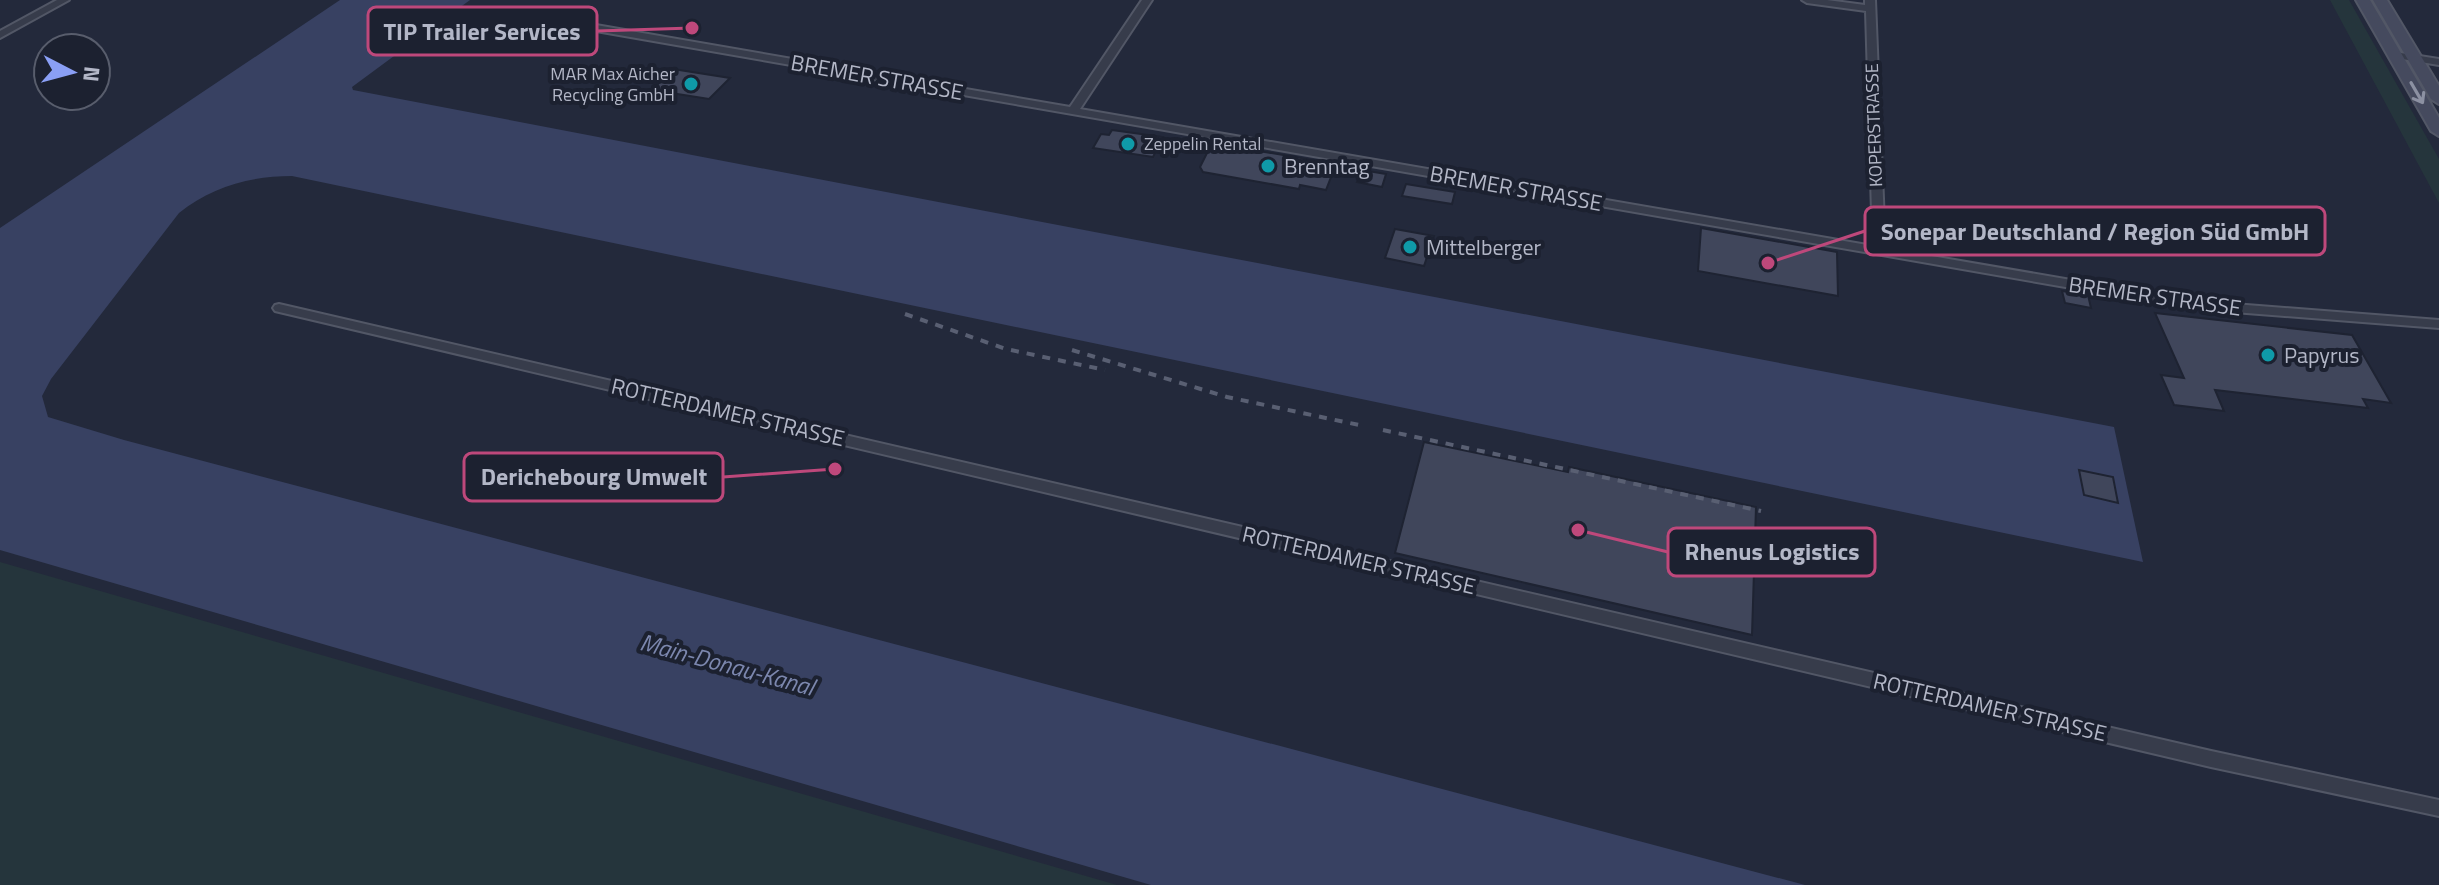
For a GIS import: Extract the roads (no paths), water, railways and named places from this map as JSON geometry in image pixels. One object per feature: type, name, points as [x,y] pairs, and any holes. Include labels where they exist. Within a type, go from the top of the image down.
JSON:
[{"type":"main road","points":[[2363,0],[2439,131]]},
{"type":"main road","points":[[2380,0],[2415,58],[2435,79],[2439,99]]},
{"type":"street","points":[[0,35],[64,0]]},
{"type":"street","points":[[1073,111],[1147,0]]},
{"type":"street","points":[[1807,0],[1870,4]]},
{"type":"street","name":"KOPERSTRASSE","points":[[1870,4],[1879,251]]},
{"type":"street","name":"BREMER STRASSE","points":[[596,28],[2190,303],[2439,324]]},
{"type":"street","points":[[2394,55],[2439,62]]},
{"type":"street","name":"ROTTERDAMER STRASSE","points":[[279,308],[2211,759],[2439,808]]},
{"type":"water","name":"Main-Donau-Kanal","points":[[340,0],[470,0],[352,87],[353,90],[2114,427],[2143,562],[292,176],[262,178],[232,185],[204,196],[179,213],[51,379],[42,396],[48,417],[124,440],[1805,885],[1151,885],[0,550],[0,228]]},
{"type":"railway","points":[[905,314],[1006,349],[1105,370]]},
{"type":"railway","points":[[1072,350],[1227,397],[1359,425]]},
{"type":"railway","points":[[1383,430],[1761,511]]},
{"type":"place","name":"TIP Trailer Services","points":[[692,28]]},
{"type":"place","name":"MAR Max Aicher Recycling GmbH","points":[[691,84]]},
{"type":"place","name":"Zeppelin Rental","points":[[1128,144]]},
{"type":"place","name":"Brenntag","points":[[1268,166]]},
{"type":"place","name":"Mittelberger","points":[[1410,247]]},
{"type":"place","name":"Sonepar Deutschland / Region Süd GmbH","points":[[1768,263]]},
{"type":"place","name":"Papyrus","points":[[2268,355]]},
{"type":"place","name":"Derichebourg Umwelt","points":[[835,469]]},
{"type":"place","name":"Rhenus Logistics","points":[[1578,530]]}]
